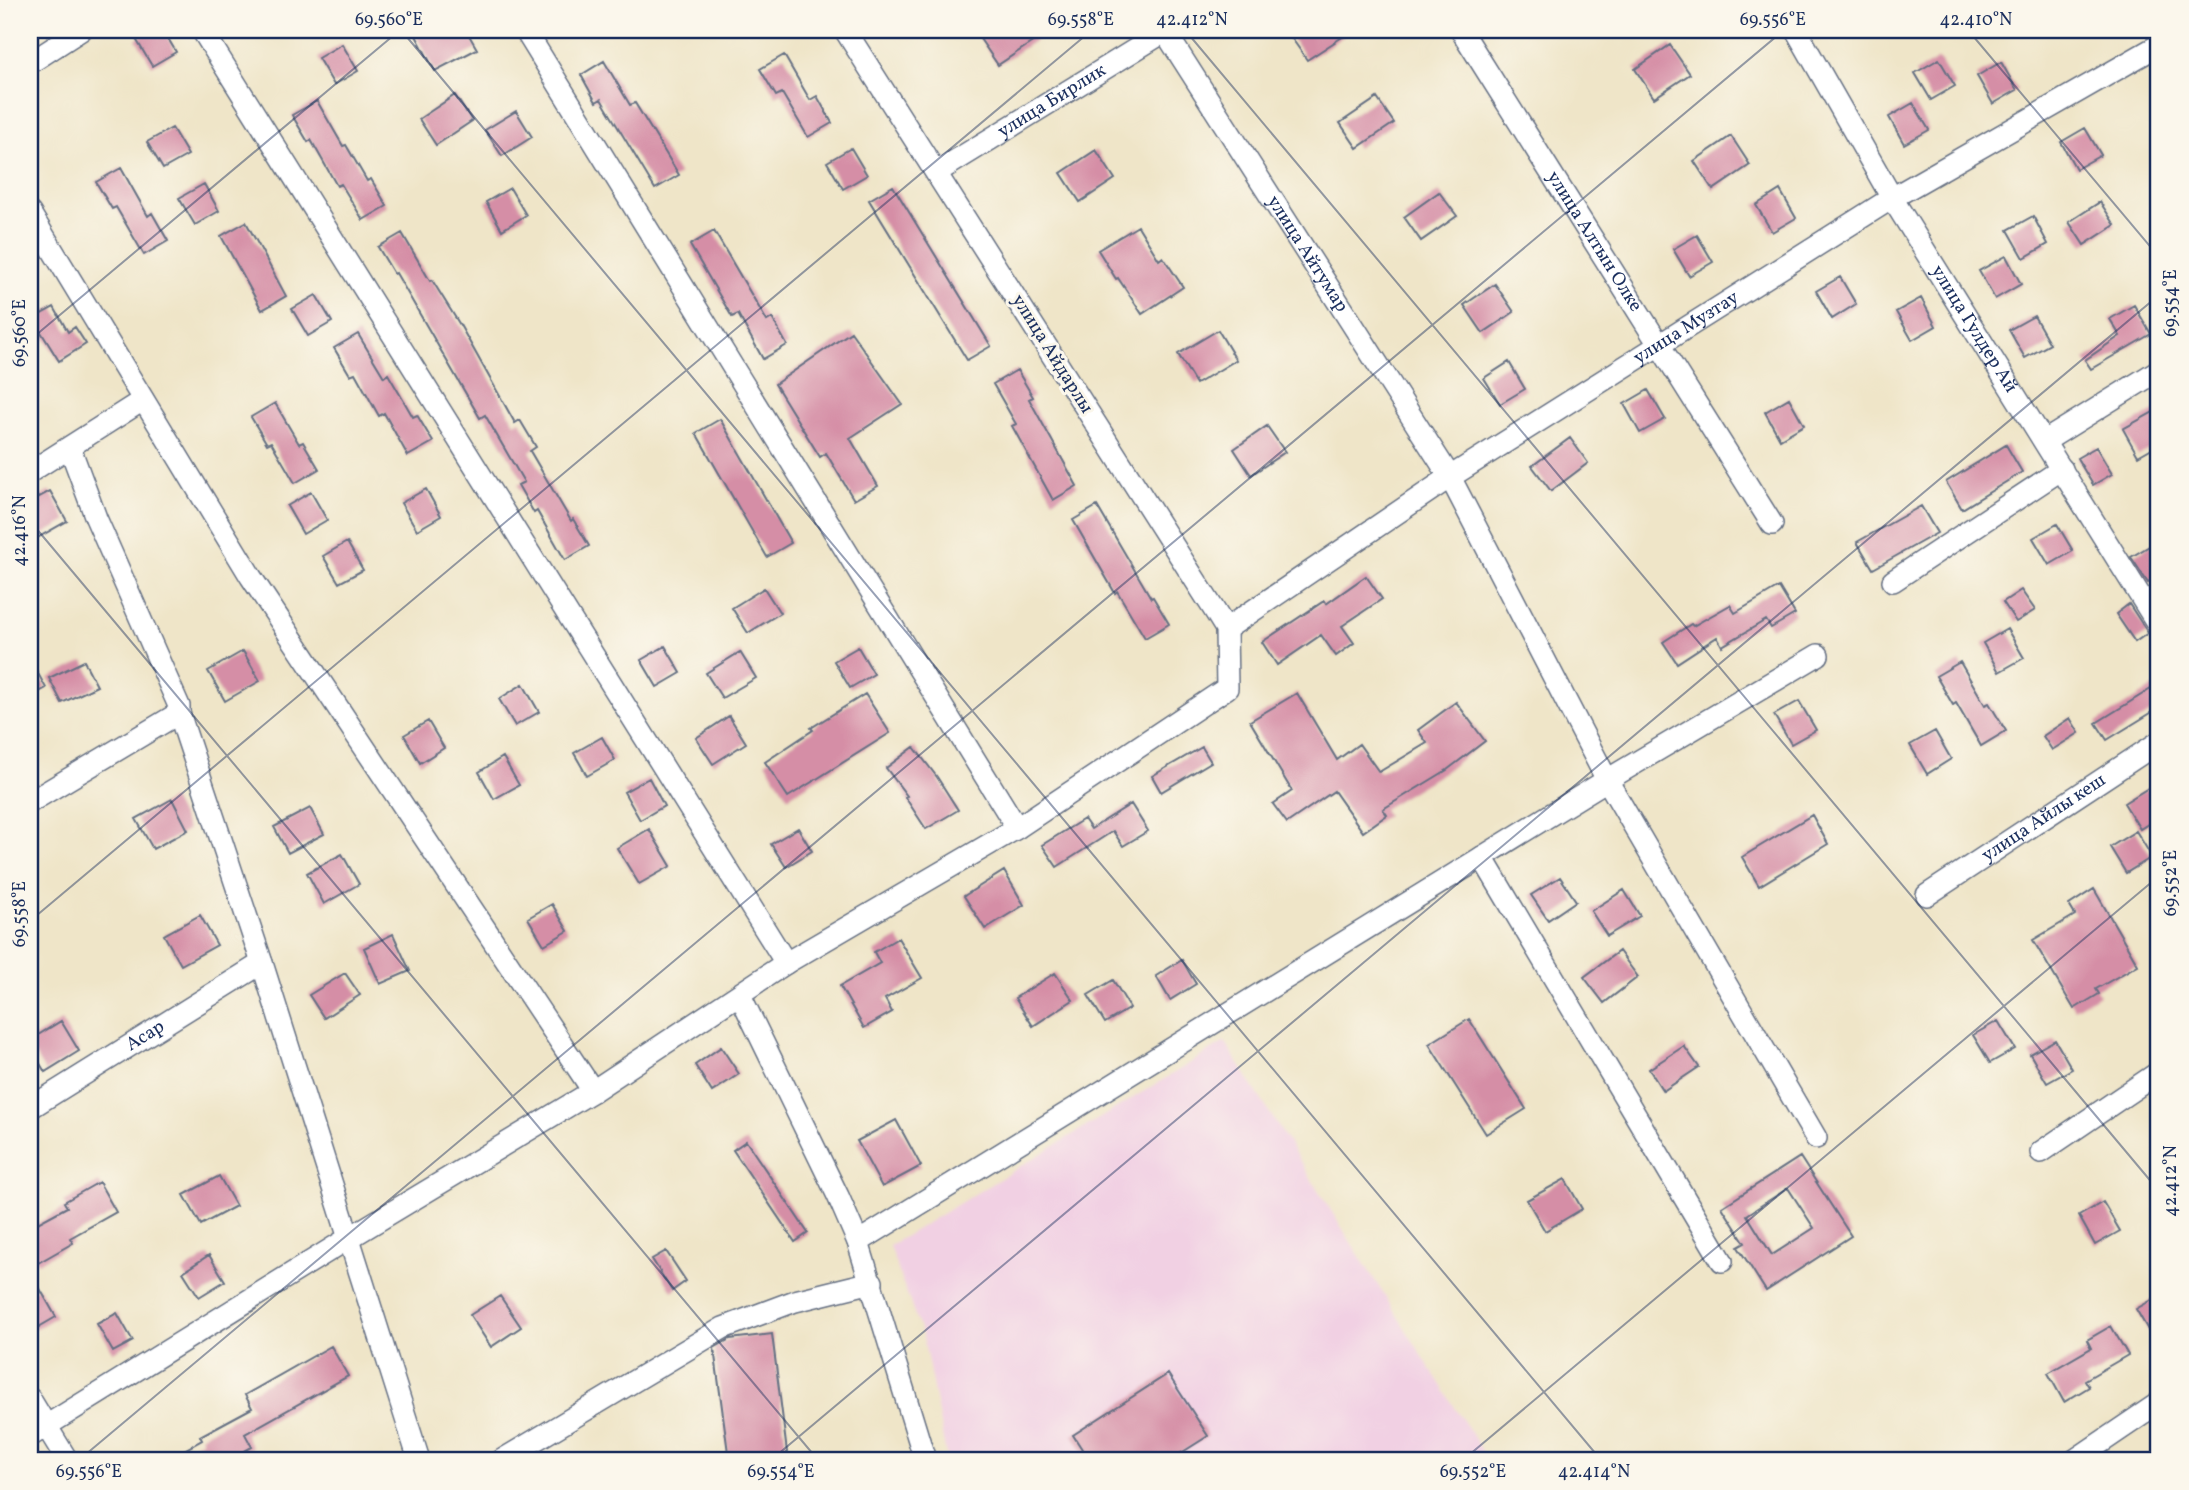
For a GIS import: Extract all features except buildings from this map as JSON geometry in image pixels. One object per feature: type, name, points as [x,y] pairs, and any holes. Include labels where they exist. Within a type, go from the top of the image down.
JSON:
[{"type":"street","points":[[30,63],[81,30]]},
{"type":"street","points":[[202,30],[786,963]]},
{"type":"street","points":[[525,30],[1017,828]]},
{"type":"street","name":"улица Айдарлы","points":[[845,30],[1226,629]]},
{"type":"street","name":"улица Бирлик","points":[[937,172],[1165,30]]},
{"type":"street","name":"улица Айтумар","points":[[1165,30],[1451,477],[1607,780],[1816,1138]]},
{"type":"street","name":"улица Алтын Олке","points":[[1461,30],[1772,524]]},
{"type":"street","name":"улица Гулдер Ай","points":[[1796,30],[1892,198],[2159,626]]},
{"type":"street","name":"улица Музтау","points":[[1226,629],[1451,477],[1892,198],[2159,45]]},
{"type":"street","points":[[30,213],[250,577],[593,1091]]},
{"type":"street","points":[[2045,441],[2159,370]]},
{"type":"street","points":[[30,472],[143,400]]},
{"type":"street","points":[[70,447],[96,519],[179,706],[179,713],[262,963],[419,1460]]},
{"type":"street","points":[[1893,581],[2062,469]]},
{"type":"street","points":[[38,1431],[349,1238],[593,1091],[786,963],[1017,828],[1227,688],[1226,629]]},
{"type":"street","points":[[858,1242],[1607,780],[1818,654]]},
{"type":"street","points":[[30,802],[179,713]]},
{"type":"street","name":"улица Айлы кеш","points":[[1927,895],[2159,742]]},
{"type":"street","points":[[1482,857],[1722,1261]]},
{"type":"street","name":"Асар","points":[[30,1108],[262,963]]},
{"type":"street","points":[[740,995],[858,1242],[925,1460]]},
{"type":"street","points":[[2041,1152],[2159,1072]]},
{"type":"street","points":[[502,1460],[723,1328],[794,1301],[872,1282]]},
{"type":"street","points":[[30,1399],[38,1431],[67,1460]]},
{"type":"street","points":[[2075,1460],[2159,1403]]},
{"type":"shaded area","points":[[1225,1042],[1488,1460],[947,1460],[923,1337],[889,1246]]}]
